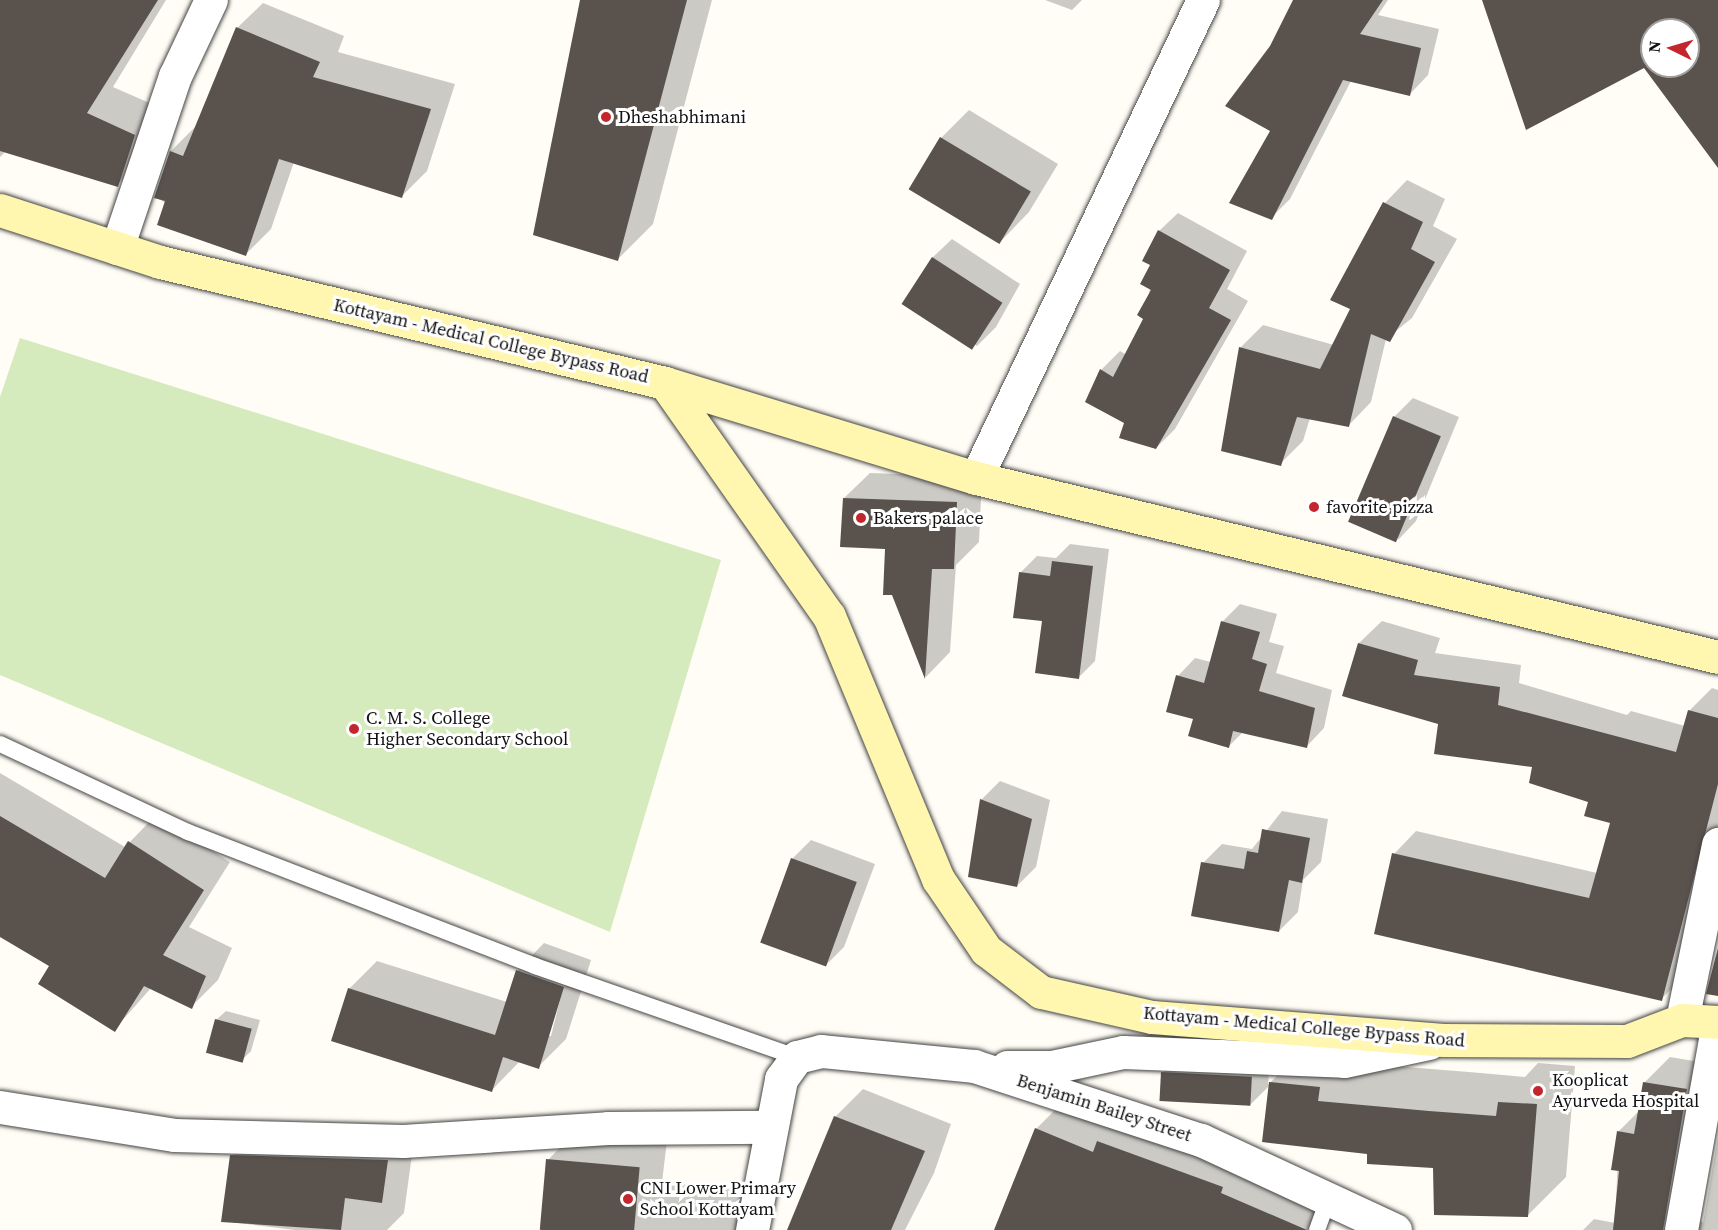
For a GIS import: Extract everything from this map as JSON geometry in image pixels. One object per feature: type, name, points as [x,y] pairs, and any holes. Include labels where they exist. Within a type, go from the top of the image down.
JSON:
[{"type":"main road","name":"Kottayam - Medical College Bypass Road","points":[[0,210],[117,248],[665,383],[829,615],[938,879],[986,950],[1041,992],[1152,1017],[1443,1040],[1627,1041],[1682,1020],[1718,1022]]},
{"type":"main road","points":[[665,383],[975,478],[1718,657]]},
{"type":"street","points":[[117,248],[175,76],[211,0]]},
{"type":"street","points":[[975,478],[1203,0]]},
{"type":"street","points":[[1682,1020],[1718,844]]},
{"type":"street","points":[[1681,1230],[1718,1022]]},
{"type":"street","points":[[974,1066],[1052,1067],[1123,1052],[1344,1061],[1443,1040]]},
{"type":"street","name":"Benjamin Bailey Street","points":[[797,1057],[821,1051],[974,1066],[1201,1140],[1395,1230]]},
{"type":"street","points":[[752,1230],[782,1079],[797,1057]]},
{"type":"street","points":[[0,1107],[174,1135],[403,1142],[608,1128],[771,1127]]},
{"type":"lane","points":[[0,744],[188,832],[535,966],[797,1057]]},
{"type":"lane","points":[[1317,1230],[1328,1199]]},
{"type":"green space","points":[[20,338],[721,560],[610,932],[0,675],[0,397]]},
{"type":"building","points":[[0,0],[158,0],[87,113],[135,135],[118,187],[0,151]]},
{"type":"building","name":"Dheshabhimani","points":[[580,0],[687,0],[618,261],[533,235]]},
{"type":"building","points":[[1293,0],[1383,0],[1360,34],[1421,48],[1410,96],[1343,80],[1272,220],[1229,203],[1270,131],[1225,106],[1270,46]]},
{"type":"building","points":[[1482,0],[1718,0],[1718,168],[1651,78],[1700,78],[1700,18],[1640,18],[1640,70],[1526,130]]},
{"type":"building","points":[[236,27],[320,62],[313,77],[431,109],[402,198],[279,159],[246,256],[157,225],[165,201],[154,198],[170,151],[183,156]]},
{"type":"building","points":[[940,137],[1031,192],[999,244],[909,189]]},
{"type":"building","points":[[1383,202],[1423,222],[1411,249],[1435,262],[1390,342],[1371,334],[1349,427],[1297,417],[1281,466],[1221,451],[1239,347],[1320,369],[1350,309],[1330,300]]},
{"type":"building","points":[[1158,230],[1230,270],[1209,308],[1231,320],[1156,449],[1119,438],[1124,423],[1085,402],[1100,369],[1113,377],[1143,319],[1137,315],[1151,290],[1140,284],[1150,265],[1142,261]]},
{"type":"building","points":[[932,257],[1002,303],[972,350],[902,304]]},
{"type":"building","points":[[1393,416],[1441,436],[1396,542],[1348,522]]},
{"type":"building","points":[[843,498],[957,502],[954,569],[932,569],[925,679],[892,595],[883,595],[885,549],[840,547]]},
{"type":"building","points":[[1052,561],[1093,566],[1079,679],[1035,673],[1042,621],[1013,618],[1019,572],[1050,576]]},
{"type":"building","points":[[1221,621],[1260,632],[1252,659],[1267,664],[1259,691],[1315,708],[1307,748],[1233,731],[1229,748],[1188,736],[1193,719],[1166,712],[1176,675],[1204,683]]},
{"type":"building","points":[[1358,643],[1418,660],[1414,675],[1500,687],[1498,705],[1676,752],[1688,710],[1718,718],[1718,784],[1662,1001],[1374,934],[1392,853],[1589,898],[1610,823],[1584,816],[1588,802],[1529,783],[1532,767],[1434,754],[1438,724],[1342,696]]},
{"type":"building","points":[[980,799],[1032,819],[1017,887],[968,877]]},
{"type":"building","points":[[0,816],[105,878],[128,841],[204,890],[163,955],[206,976],[192,1009],[144,986],[115,1032],[38,984],[49,966],[0,937]]},
{"type":"building","points":[[1262,829],[1310,838],[1302,883],[1289,880],[1279,932],[1191,916],[1201,862],[1244,869],[1247,851],[1258,853]]},
{"type":"building","points":[[791,858],[857,882],[826,967],[760,943]]},
{"type":"building","points":[[1718,948],[1718,996],[1706,994]]},
{"type":"building","points":[[516,970],[564,987],[539,1069],[503,1057],[492,1092],[331,1041],[348,988],[495,1035]]},
{"type":"building","points":[[215,1019],[252,1029],[243,1063],[206,1053]]},
{"type":"building","points":[[1161,1072],[1252,1077],[1250,1106],[1159,1101]]},
{"type":"building","points":[[1269,1082],[1320,1087],[1318,1101],[1429,1111],[1496,1116],[1498,1102],[1537,1104],[1528,1217],[1434,1215],[1433,1168],[1367,1164],[1367,1154],[1262,1142]]},
{"type":"building","points":[[1643,1082],[1687,1089],[1663,1230],[1613,1230],[1619,1171],[1611,1170],[1617,1131],[1634,1134]]},
{"type":"building","points":[[834,1116],[925,1151],[891,1230],[787,1230]]},
{"type":"building","points":[[1035,1128],[1093,1152],[1097,1141],[1223,1187],[1221,1193],[1307,1230],[994,1230]]},
{"type":"building","points":[[230,1155],[388,1160],[382,1203],[345,1198],[341,1230],[221,1222]]},
{"type":"building","points":[[546,1159],[640,1167],[634,1230],[540,1230]]},
{"type":"place","name":"Dheshabhimani","points":[[606,117]]},
{"type":"place","name":"favorite pizza","points":[[1314,507]]},
{"type":"place","name":"Bakers palace","points":[[861,518]]},
{"type":"place","name":"C. M. S. College Higher Secondary School","points":[[354,729]]},
{"type":"place","name":"Kooplicat Ayurveda Hospital","points":[[1538,1091]]},
{"type":"place","name":"CNI Lower Primary School Kottayam","points":[[628,1199]]}]
